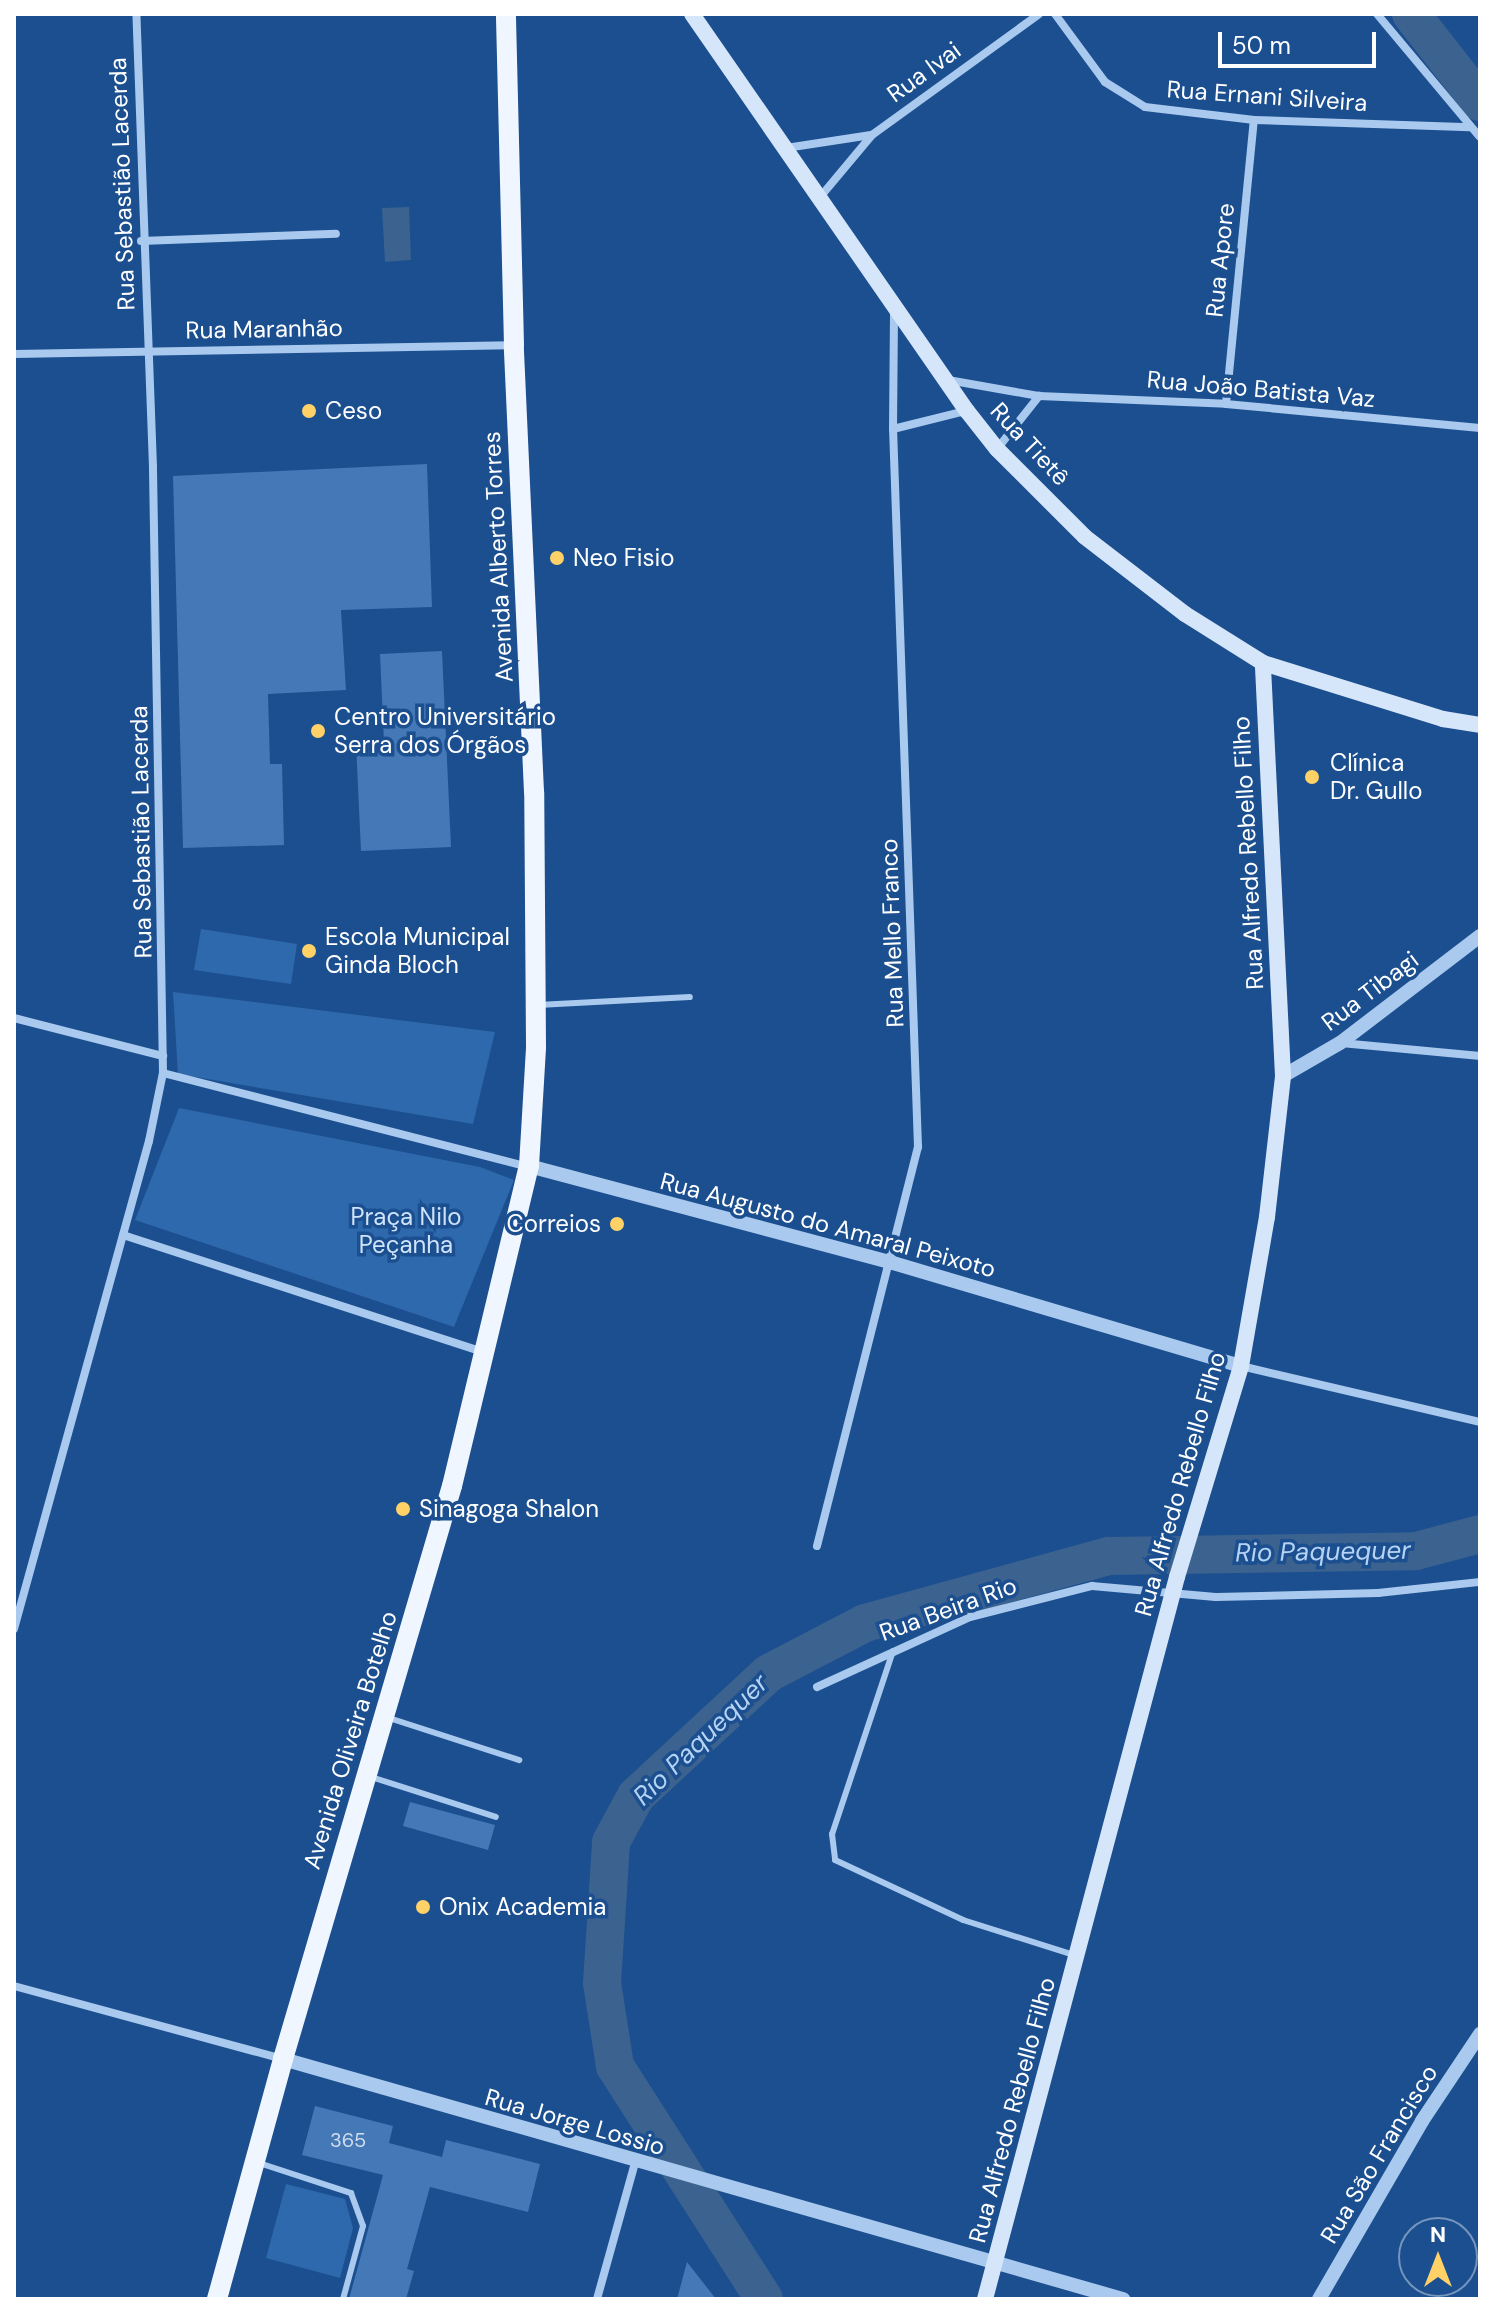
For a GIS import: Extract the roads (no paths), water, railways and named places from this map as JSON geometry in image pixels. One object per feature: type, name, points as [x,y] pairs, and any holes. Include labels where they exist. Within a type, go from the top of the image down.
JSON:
[{"type":"main road","name":"Avenida Alberto Torres","points":[[506,14],[514,345],[534,792],[536,1005],[529,1166],[523,1194]]},
{"type":"main road","name":"Rua Tietê","points":[[692,14],[784,148],[821,196],[967,411],[997,449],[1085,537],[1185,614],[1263,663],[1443,719],[1480,725]]},
{"type":"main road","name":"Rua Alfredo Rebello Filho","points":[[985,2299],[1175,1584],[1241,1366],[1267,1217],[1283,1076],[1263,663]]},
{"type":"main road","name":"Avenida Oliveira Botelho","points":[[217,2299],[283,2059],[386,1717],[487,1354],[523,1194]]},
{"type":"street","name":"Rua Sebastião Lacerda","points":[[14,1629],[123,1235],[163,1073],[149,351],[141,241],[136,14]]},
{"type":"street","name":"Rua Ivai","points":[[821,196],[872,135],[1039,14]]},
{"type":"street","name":"Rua Ernani Silveira","points":[[1055,14],[1122,96],[1145,107],[1254,120],[1470,127]]},
{"type":"street","points":[[1377,14],[1480,137]]},
{"type":"street","name":"Rua Apore","points":[[1226,404],[1254,120]]},
{"type":"street","name":"Rua Ivai","points":[[784,148],[872,135]]},
{"type":"street","points":[[141,241],[336,234]]},
{"type":"street","name":"Rua Mello Franco","points":[[817,1546],[893,1263],[918,1147],[893,429],[894,306]]},
{"type":"street","name":"Rua Maranhão","points":[[14,354],[514,345]]},
{"type":"street","name":"Rua João Batista Vaz","points":[[945,380],[1039,396],[1226,404],[1480,428]]},
{"type":"street","points":[[997,449],[1039,396]]},
{"type":"street","points":[[893,429],[967,411]]},
{"type":"street","name":"Rua Tibagi","points":[[1283,1076],[1340,1043],[1480,936]]},
{"type":"street","points":[[14,1018],[163,1056]]},
{"type":"street","points":[[1340,1043],[1480,1056]]},
{"type":"street","name":"Rua Augusto do Amaral Peixoto","points":[[163,1073],[893,1263],[1241,1366],[1480,1422]]},
{"type":"street","points":[[123,1235],[487,1354]]},
{"type":"street","name":"Rua Beira Rio","points":[[817,1687],[894,1649],[970,1617],[1092,1586],[1175,1584],[1216,1597],[1378,1593],[1480,1582]]},
{"type":"street","name":"Rua Jorge Lossio","points":[[14,1986],[283,2059],[654,2169],[997,2259],[1123,2299]]},
{"type":"street","name":"Rua São Francisco","points":[[1319,2299],[1422,2121],[1480,2034]]},
{"type":"street","points":[[597,2299],[635,2163]]},
{"type":"lane","points":[[536,1005],[690,997]]},
{"type":"lane","points":[[894,1649],[832,1834],[835,1860],[963,1920],[1077,1956]]},
{"type":"lane","points":[[386,1717],[519,1760]]},
{"type":"lane","points":[[368,1776],[496,1817]]},
{"type":"lane","points":[[255,2162],[351,2193],[363,2226],[343,2299]]},
{"type":"waterway","name":"Rio Paquequer","points":[[1411,14],[1480,102]]},
{"type":"waterway","name":"Rio Paquequer","points":[[764,2299],[615,2066],[602,1983],[611,1842],[636,1796],[769,1673],[865,1623],[1109,1556],[1416,1551],[1480,1534]]},
{"type":"place","name":"Ceso","points":[[309,411]]},
{"type":"place","name":"Neo Fisio","points":[[557,558]]},
{"type":"place","name":"Centro Universitário Serra dos Órgãos","points":[[318,731]]},
{"type":"place","name":"Clínica Dr. Gullo","points":[[1312,777]]},
{"type":"place","name":"Escola Municipal Ginda Bloch","points":[[309,951]]},
{"type":"place","name":"Correios","points":[[617,1224]]},
{"type":"place","name":"Sinagoga Shalon","points":[[403,1509]]},
{"type":"place","name":"Onix Academia","points":[[423,1907]]},
{"type":"park label","name":"Praça Nilo Peçanha","points":[[406,1231]]}]
